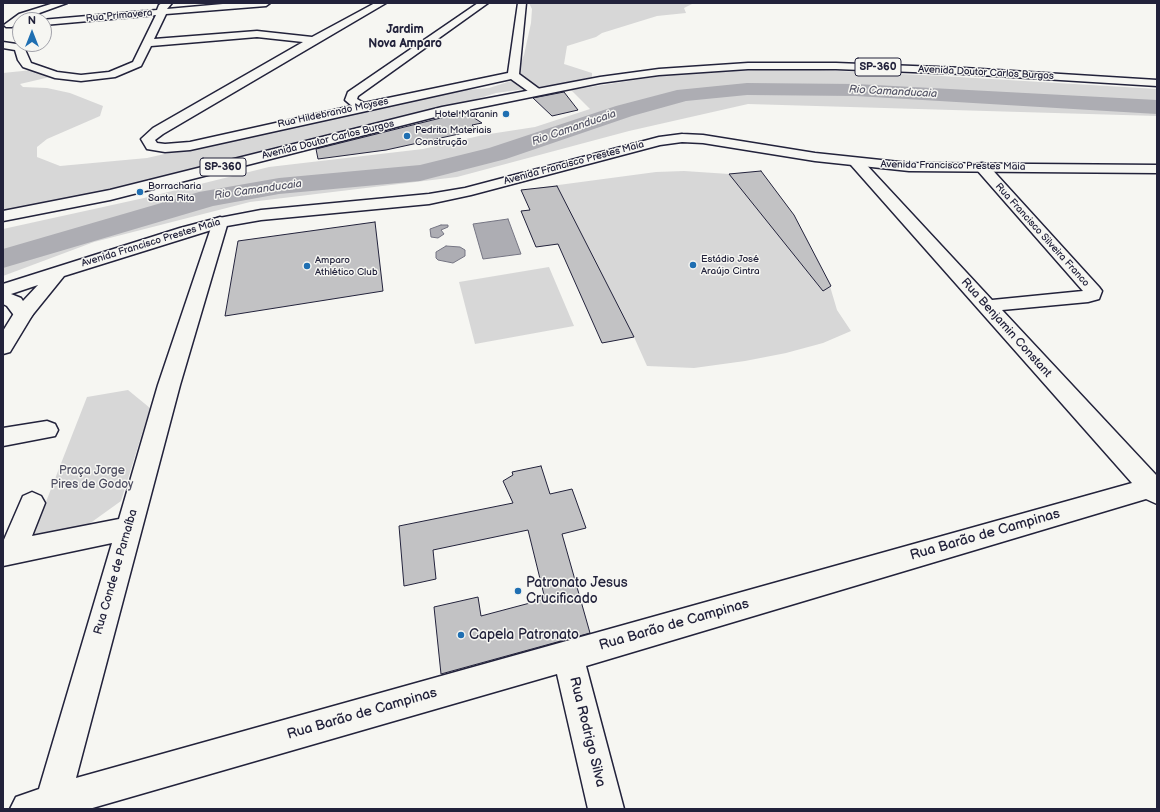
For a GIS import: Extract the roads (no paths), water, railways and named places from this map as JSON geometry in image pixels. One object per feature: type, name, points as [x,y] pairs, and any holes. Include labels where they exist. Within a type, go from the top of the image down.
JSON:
[{"type":"street","points":[[6,25],[22,16],[63,3]]},
{"type":"street","points":[[3,45],[19,47],[23,60],[27,65],[66,77],[94,78],[111,75],[137,64],[162,12],[162,7],[168,3]]},
{"type":"street","name":"Rua Primavera","points":[[52,21],[266,3]]},
{"type":"street","points":[[147,43],[257,34],[314,40],[382,3]]},
{"type":"street","points":[[362,106],[351,100],[352,95],[484,3]]},
{"type":"street","points":[[522,3],[514,75],[536,91]]},
{"type":"street","name":"Rua Hildebrando Mcyses","points":[[314,40],[158,131],[148,139],[152,146],[164,148],[190,146],[362,106],[514,75]]},
{"type":"street","name":"Avenida Doutor Carlos Burgos","points":[[3,216],[110,195],[442,111],[536,91],[600,80],[706,67],[789,66],[940,70],[1157,83]]},
{"type":"street","name":"Avenida Doutor Carlos Burgos","points":[[442,111],[482,92],[506,85],[600,80]]},
{"type":"street","points":[[472,84],[495,100]]},
{"type":"street","name":"Avenida Francisco Prestes Maia","points":[[3,290],[186,231],[220,222],[261,215],[429,199],[466,192],[659,141],[682,138],[703,139],[856,162],[909,167],[1157,169]]},
{"type":"street","name":"Rua Benjamin Constant","points":[[856,162],[985,306],[1155,489]]},
{"type":"street","name":"Rua Francisco Silveira Franco","points":[[982,167],[1093,291],[1092,295],[1088,296],[985,306]]},
{"type":"street","name":"Rua Conde de Parnaíba","points":[[43,807],[128,528],[169,386],[220,222]]},
{"type":"street","points":[[3,347],[23,314],[55,278],[58,272]]},
{"type":"street","points":[[3,297],[14,302],[23,314]]},
{"type":"street","points":[[3,437],[47,430]]},
{"type":"street","name":"Rua Barão de Campinas","points":[[43,807],[1155,489]]},
{"type":"street","points":[[8,553],[32,503]]},
{"type":"street","points":[[8,553],[128,528]]},
{"type":"street","name":"Rua Rodrigo Silva","points":[[568,656],[606,809]]},
{"type":"waterway","name":"Rio Camanducaia","points":[[3,259],[209,198],[279,186],[420,173],[497,154],[624,111],[685,95],[747,89],[856,90],[1157,107]]},
{"type":"place","name":"Hotel Maranin","points":[[506,114]]},
{"type":"place","name":"Pedrita Materiais Construção","points":[[407,136]]},
{"type":"place","name":"Borracharia Santa Rita","points":[[140,192]]},
{"type":"place","name":"Estádio José Araújo Cintra","points":[[693,265]]},
{"type":"place","name":"Amparo Athlético Club","points":[[307,266]]},
{"type":"place","name":"Patronato Jesus Crucificado","points":[[518,591]]},
{"type":"place","name":"Capela Patronato","points":[[461,635]]},
{"type":"district","name":"Jardim Nova Amparo","points":[[405,37]]},
{"type":"park label","name":"Praça Jorge Pires de Godoy","points":[[92,478]]}]
